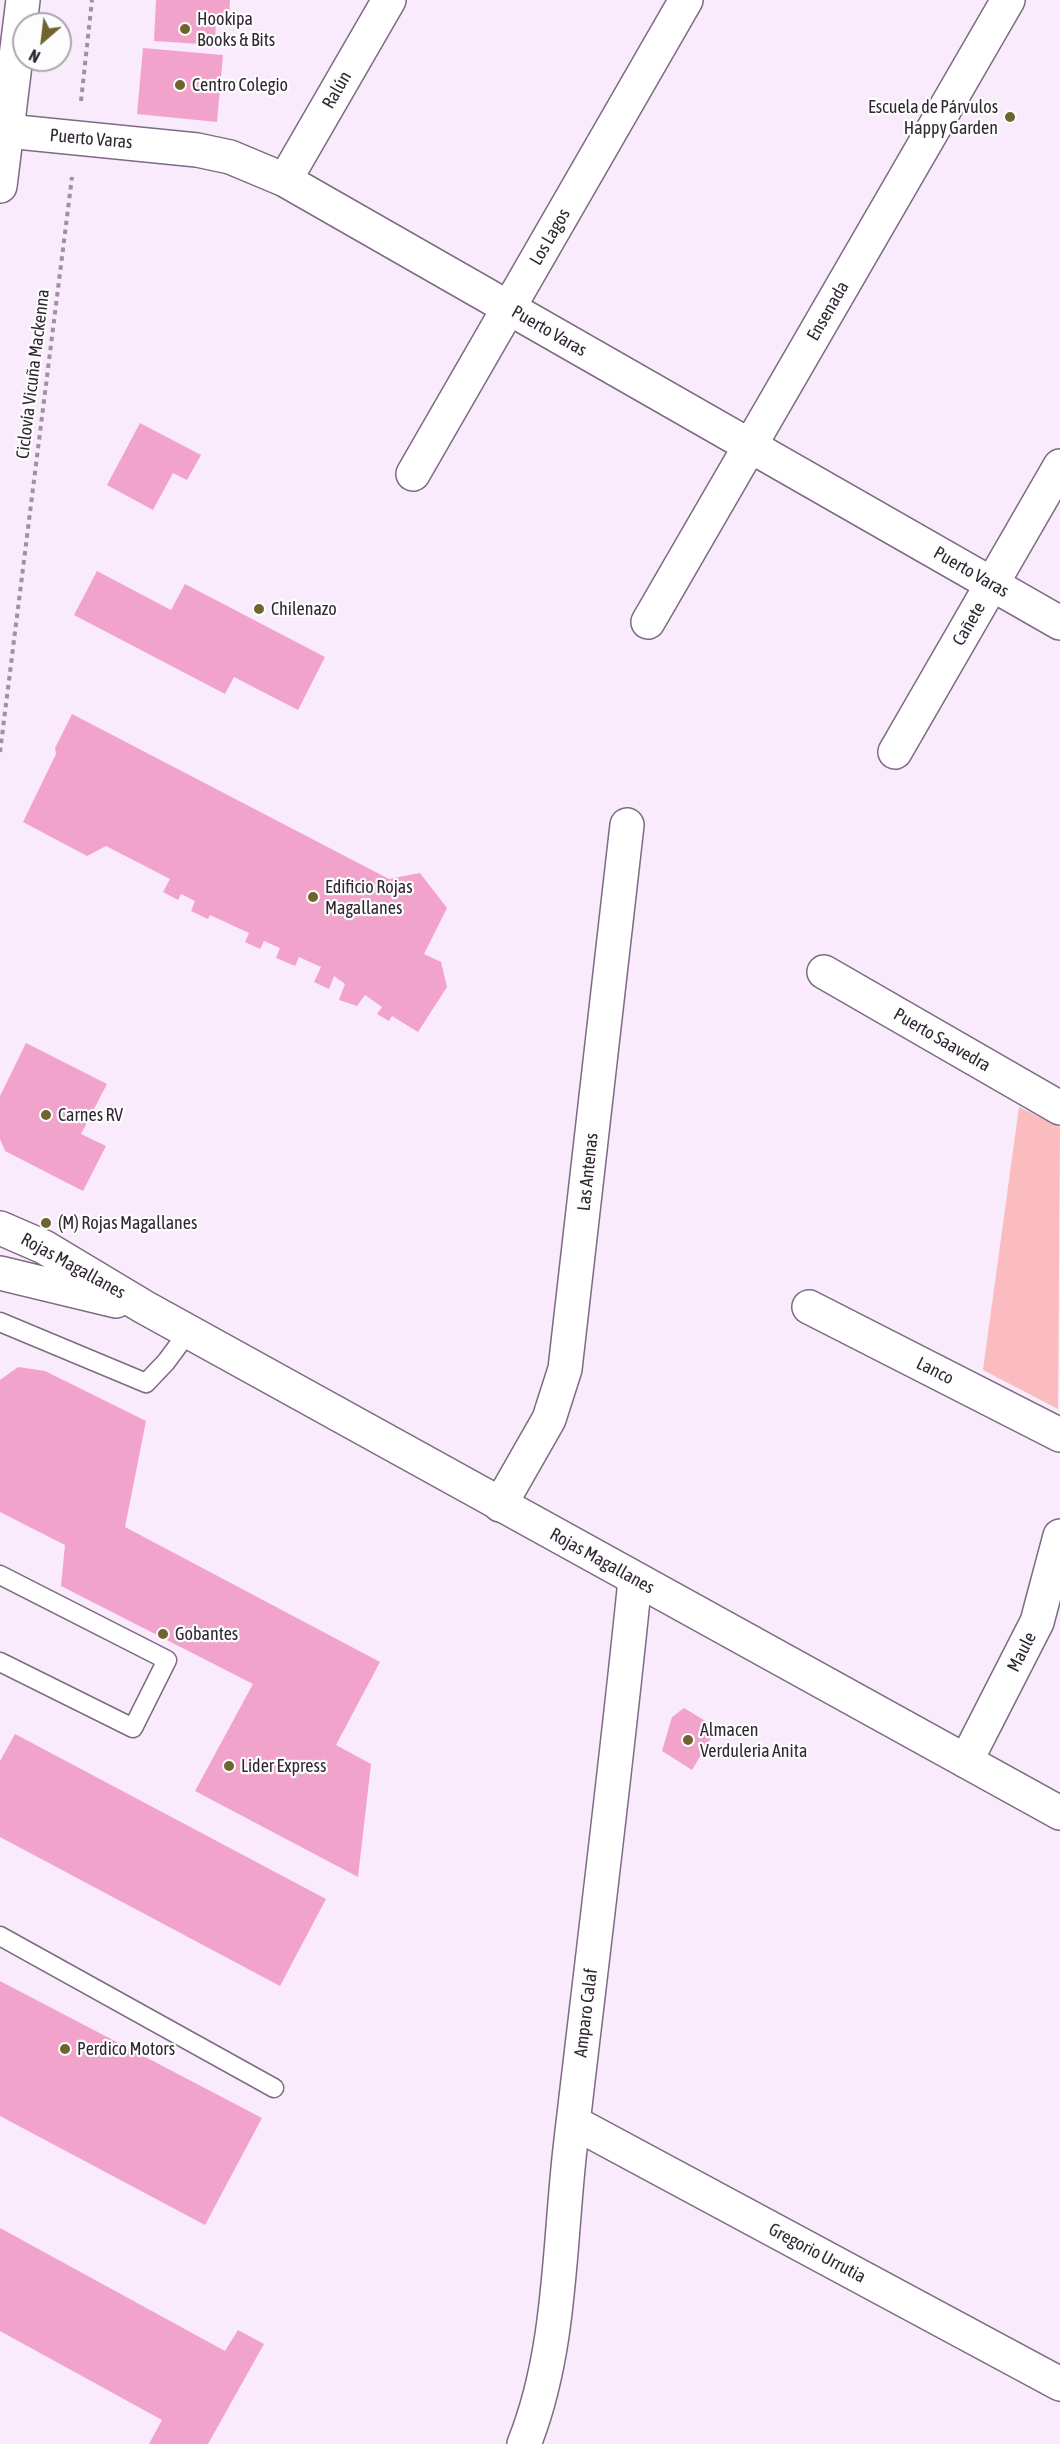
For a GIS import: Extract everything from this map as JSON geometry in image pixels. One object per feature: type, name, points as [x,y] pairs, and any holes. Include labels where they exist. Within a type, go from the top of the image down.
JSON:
[{"type":"street","points":[[0,186],[23,0]]},
{"type":"street","name":"Ralún","points":[[285,180],[389,0]]},
{"type":"street","name":"Los Lagos","points":[[413,474],[686,0]]},
{"type":"street","name":"Ensenada","points":[[648,622],[1008,0]]},
{"type":"street","name":"Puerto Varas","points":[[7,131],[77,136],[197,150],[230,157],[285,180],[1060,623]]},
{"type":"street","name":"Cañete","points":[[895,752],[1060,466]]},
{"type":"street","name":"Las Antenas","points":[[500,1505],[549,1419],[565,1369],[627,825]]},
{"type":"street","name":"Puerto Saavedra","points":[[824,972],[1060,1108]]},
{"type":"street","name":"Rojas Magallanes","points":[[0,1228],[44,1247],[144,1307],[1060,1813]]},
{"type":"street","name":"Rojas Magallanes","points":[[0,1273],[144,1307]]},
{"type":"street","name":"Lanco","points":[[809,1307],[1060,1435]]},
{"type":"street","name":"Maule","points":[[966,1761],[1037,1622],[1060,1536]]},
{"type":"street","name":"Amparo Calaf","points":[[524,2444],[542,2391],[551,2343],[573,2122],[635,1580]]},
{"type":"street","name":"Gregorio Urrutia","points":[[573,2122],[1060,2384]]},
{"type":"lane","points":[[0,1322],[146,1383],[166,1362],[189,1331]]},
{"type":"lane","points":[[0,1575],[167,1660],[133,1728],[0,1662]]},
{"type":"lane","points":[[0,1936],[274,2088]]},
{"type":"path","name":"Ciclovía Vicuña Mackenna","points":[[0,752],[92,0]]},
{"type":"shaded area","points":[[1019,1107],[1060,1127],[1058,1409],[983,1370]]},
{"type":"building","name":"Hookipa Books & Bits","points":[[156,0],[230,0],[229,17],[216,17],[215,45],[154,41]]},
{"type":"building","name":"Centro Colegio","points":[[143,48],[223,55],[217,122],[137,114]]},
{"type":"building","points":[[140,423],[201,455],[187,480],[173,473],[153,510],[107,485]]},
{"type":"building","points":[[97,571],[171,610],[185,584],[325,657],[298,710],[234,677],[225,694],[74,615]]},
{"type":"building","name":"Edificio Rojas Magallanes","points":[[72,714],[389,879],[420,873],[447,908],[424,954],[441,962],[447,987],[418,1032],[392,1016],[389,1021],[377,1014],[382,1007],[365,995],[357,1006],[339,1000],[345,984],[334,976],[329,989],[314,982],[321,967],[299,957],[295,966],[276,958],[280,948],[264,941],[260,949],[245,942],[249,933],[210,915],[208,919],[191,911],[195,901],[181,894],[178,900],[163,892],[170,879],[106,846],[87,856],[23,822],[56,754],[55,748]]},
{"type":"building","name":"Carnes RV","points":[[26,1043],[107,1084],[81,1134],[106,1146],[83,1191],[5,1151],[0,1139],[0,1096]]},
{"type":"building","points":[[18,1367],[45,1371],[146,1421],[125,1527],[380,1662],[336,1745],[371,1764],[358,1877],[195,1791],[253,1684],[61,1586],[65,1545],[0,1512],[0,1380]]},
{"type":"building","name":"Almacen Verduleria Anita","points":[[684,1708],[717,1728],[692,1770],[662,1751],[672,1717]]},
{"type":"building","points":[[15,1734],[326,1899],[280,1986],[0,1837],[0,1761]]},
{"type":"building","name":"Perdico Motors","points":[[0,1981],[262,2118],[205,2225],[0,2116]]},
{"type":"building","points":[[0,2228],[225,2351],[238,2330],[264,2344],[208,2444],[149,2444],[162,2420],[0,2331]]},
{"type":"place","name":"Hookipa Books & Bits","points":[[185,29]]},
{"type":"place","name":"Centro Colegio","points":[[180,85]]},
{"type":"place","name":"Escuela de Párvulos Happy Garden","points":[[1010,117]]},
{"type":"place","name":"Chilenazo","points":[[259,609]]},
{"type":"place","name":"Edificio Rojas Magallanes","points":[[313,897]]},
{"type":"place","name":"Carnes RV","points":[[46,1115]]},
{"type":"place","name":"(M) Rojas Magallanes","points":[[46,1223]]},
{"type":"place","name":"Gobantes","points":[[163,1634]]},
{"type":"place","name":"Almacen Verduleria Anita","points":[[688,1740]]},
{"type":"place","name":"Lider Express","points":[[229,1766]]},
{"type":"place","name":"Perdico Motors","points":[[65,2049]]}]
